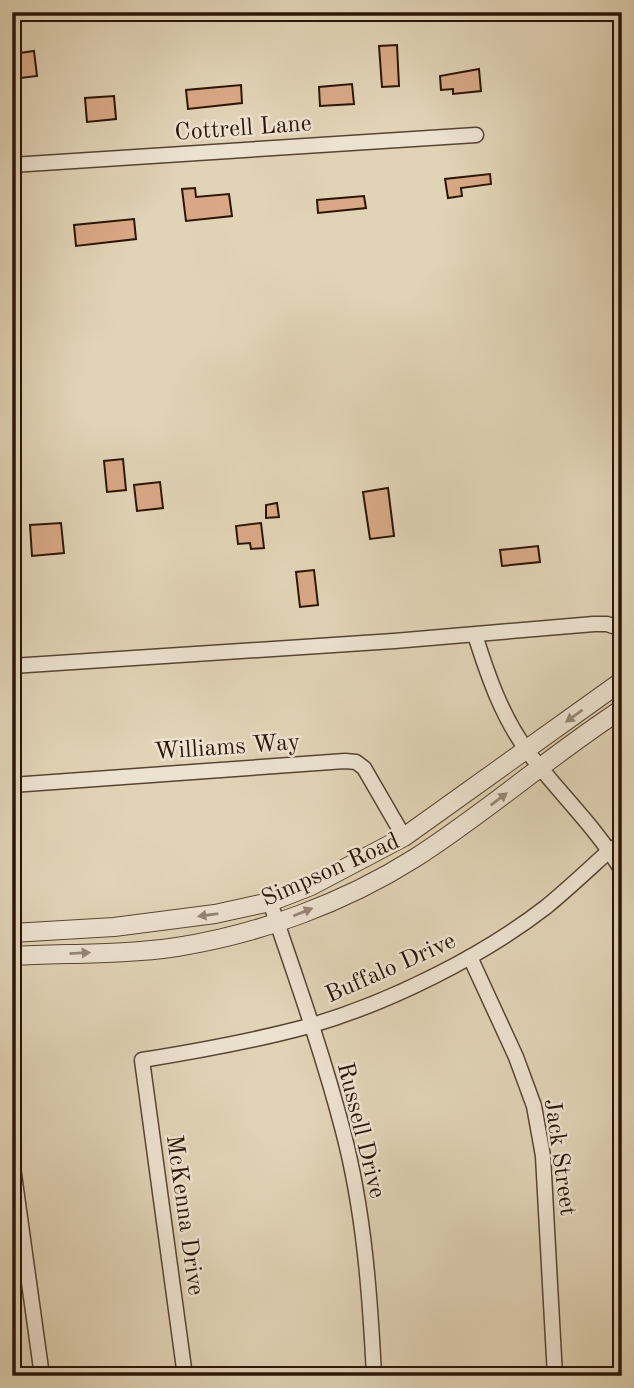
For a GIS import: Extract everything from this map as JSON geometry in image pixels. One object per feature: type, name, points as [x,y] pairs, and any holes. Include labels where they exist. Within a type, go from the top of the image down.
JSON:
[{"type":"street","name":"Cottrell Lane","points":[[12,165],[476,135]]},
{"type":"street","points":[[12,666],[475,635],[594,624],[607,624],[622,629]]},
{"type":"street","points":[[475,635],[495,695],[527,750],[616,846],[622,871]]},
{"type":"street","points":[[12,933],[128,925],[215,914],[270,902],[311,886],[404,837],[622,681]]},
{"type":"street","name":"Simpson Road","points":[[12,956],[176,947],[277,923],[355,890],[412,860],[456,832],[622,709]]},
{"type":"street","name":"Williams Way","points":[[12,785],[356,762],[363,768],[404,837]]},
{"type":"street","name":"Buffalo Drive","points":[[142,1060],[227,1046],[311,1025],[395,994],[470,957],[545,907],[616,846]]},
{"type":"street","name":"Russell Drive","points":[[270,902],[344,1133],[361,1227],[374,1376]]},
{"type":"street","name":"Jack Street","points":[[470,957],[516,1057],[534,1106],[543,1156],[555,1376]]},
{"type":"street","name":"McKenna Drive","points":[[142,1060],[185,1376]]},
{"type":"street","points":[[12,1160],[42,1376]]},
{"type":"building","points":[[397,45],[399,86],[382,87],[379,46]]},
{"type":"building","points":[[34,51],[37,76],[21,78],[19,53]]},
{"type":"building","points":[[479,69],[481,91],[453,94],[453,89],[441,90],[440,76]]},
{"type":"building","points":[[352,84],[354,104],[320,106],[319,87]]},
{"type":"building","points":[[241,85],[242,103],[188,109],[186,90]]},
{"type":"building","points":[[114,96],[116,119],[87,122],[85,98]]},
{"type":"building","points":[[490,174],[491,184],[461,188],[462,196],[448,198],[445,179]]},
{"type":"building","points":[[195,188],[196,197],[229,194],[232,216],[186,221],[182,189]]},
{"type":"building","points":[[364,196],[366,208],[318,213],[317,200]]},
{"type":"building","points":[[134,219],[136,239],[76,246],[74,225]]},
{"type":"building","points":[[123,459],[126,490],[107,492],[104,461]]},
{"type":"building","points":[[160,482],[163,508],[137,511],[134,485]]},
{"type":"building","points":[[388,488],[394,536],[370,539],[363,492]]},
{"type":"building","points":[[277,503],[279,517],[266,518],[266,505]]},
{"type":"building","points":[[61,523],[64,553],[32,556],[30,525]]},
{"type":"building","points":[[261,523],[264,548],[251,549],[250,543],[238,544],[236,526]]},
{"type":"building","points":[[538,546],[540,562],[502,566],[500,550]]},
{"type":"building","points":[[314,570],[318,605],[300,607],[296,572]]}]
